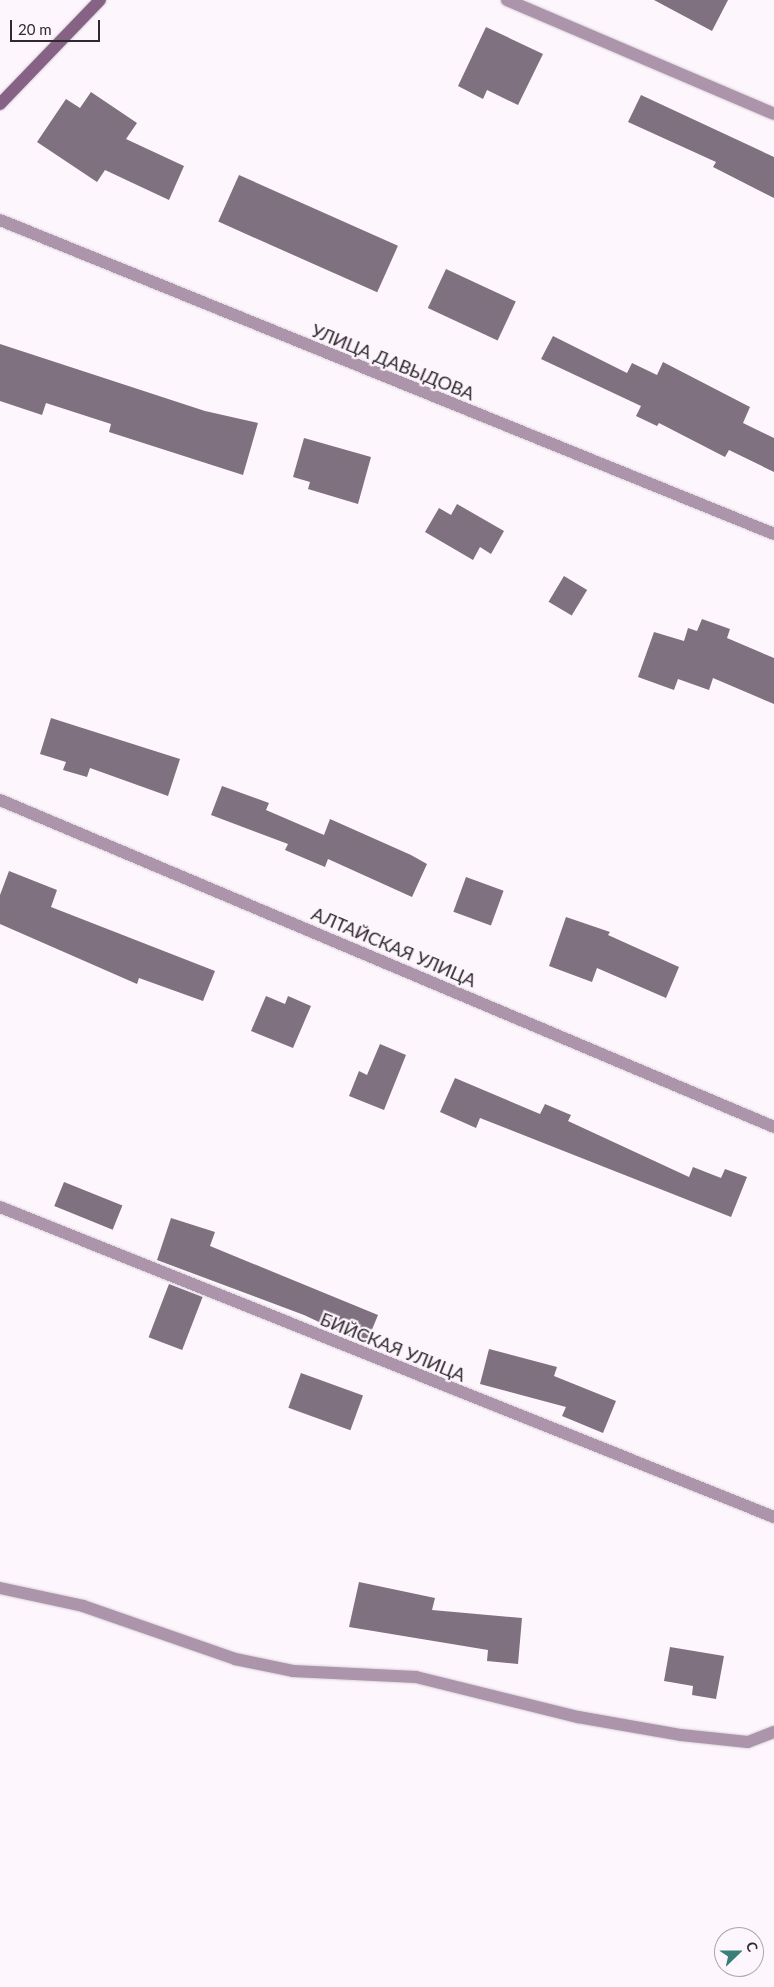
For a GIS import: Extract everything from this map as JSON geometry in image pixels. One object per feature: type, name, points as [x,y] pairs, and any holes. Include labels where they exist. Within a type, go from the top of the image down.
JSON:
[{"type":"main road","points":[[0,104],[100,0]]},
{"type":"street","points":[[507,0],[774,114]]},
{"type":"street","name":"УЛИЦА ДАВЫДОВА","points":[[0,220],[774,534]]},
{"type":"street","name":"АЛТАЙСКАЯ УЛИЦА","points":[[0,800],[774,1127]]},
{"type":"street","name":"БИЙСКАЯ УЛИЦА","points":[[0,1207],[774,1517]]},
{"type":"street","points":[[0,1588],[82,1606],[236,1659],[294,1670],[416,1677],[578,1717],[681,1735],[748,1742],[774,1732]]},
{"type":"building","points":[[654,0],[728,0],[712,31]]},
{"type":"building","points":[[486,27],[543,54],[518,105],[487,90],[483,99],[458,86]]},
{"type":"building","points":[[91,92],[137,123],[126,139],[184,166],[169,200],[105,170],[97,182],[37,142],[66,99],[80,108]]},
{"type":"building","points":[[641,95],[774,157],[774,198],[713,167],[716,162],[628,122]]},
{"type":"building","points":[[239,175],[398,246],[377,292],[218,222]]},
{"type":"building","points":[[446,269],[516,302],[498,341],[428,308]]},
{"type":"building","points":[[553,336],[627,373],[632,363],[657,375],[663,362],[750,407],[743,423],[774,438],[774,472],[729,450],[725,457],[659,423],[657,426],[636,416],[641,406],[541,359]]},
{"type":"building","points":[[0,344],[205,411],[258,423],[243,475],[109,432],[111,424],[46,403],[42,415],[0,401]]},
{"type":"building","points":[[304,438],[371,457],[358,504],[308,489],[310,482],[293,477]]},
{"type":"building","points":[[457,504],[504,531],[491,554],[480,547],[473,560],[425,532],[439,508],[451,515]]},
{"type":"building","points":[[564,576],[587,590],[572,616],[549,602]]},
{"type":"building","points":[[702,619],[730,629],[727,638],[774,658],[774,704],[713,678],[709,690],[678,679],[674,690],[638,677],[654,632],[684,641],[688,628],[697,631]]},
{"type":"building","points":[[51,718],[180,759],[168,796],[90,768],[87,777],[63,770],[66,762],[40,754]]},
{"type":"building","points":[[222,786],[269,803],[266,810],[324,835],[330,819],[427,864],[412,897],[328,859],[325,867],[285,850],[288,844],[211,815]]},
{"type":"building","points":[[9,871],[57,890],[51,907],[215,971],[203,1001],[139,978],[137,984],[0,924],[0,895]]},
{"type":"building","points":[[466,877],[504,891],[491,925],[453,912]]},
{"type":"building","points":[[566,917],[610,932],[608,935],[679,967],[666,998],[597,968],[592,982],[549,966]]},
{"type":"building","points":[[266,996],[285,1004],[288,996],[311,1006],[293,1048],[251,1031]]},
{"type":"building","points":[[380,1044],[406,1055],[384,1110],[349,1096],[359,1071],[367,1075]]},
{"type":"building","points":[[455,1078],[540,1114],[545,1104],[571,1115],[568,1121],[689,1177],[693,1167],[721,1178],[725,1169],[747,1177],[731,1217],[480,1118],[476,1128],[440,1112]]},
{"type":"building","points":[[64,1182],[122,1206],[113,1230],[54,1206]]},
{"type":"building","points":[[171,1218],[215,1232],[210,1246],[378,1315],[366,1344],[304,1315],[157,1260]]},
{"type":"building","points":[[169,1284],[203,1297],[182,1350],[149,1337]]},
{"type":"building","points":[[489,1349],[557,1367],[554,1376],[616,1401],[603,1433],[562,1416],[566,1407],[480,1384]]},
{"type":"building","points":[[301,1373],[363,1396],[350,1430],[288,1408]]},
{"type":"building","points":[[359,1582],[435,1598],[432,1610],[522,1618],[518,1664],[487,1661],[488,1650],[349,1627]]},
{"type":"building","points":[[670,1647],[724,1656],[716,1699],[692,1695],[693,1686],[664,1681]]}]
